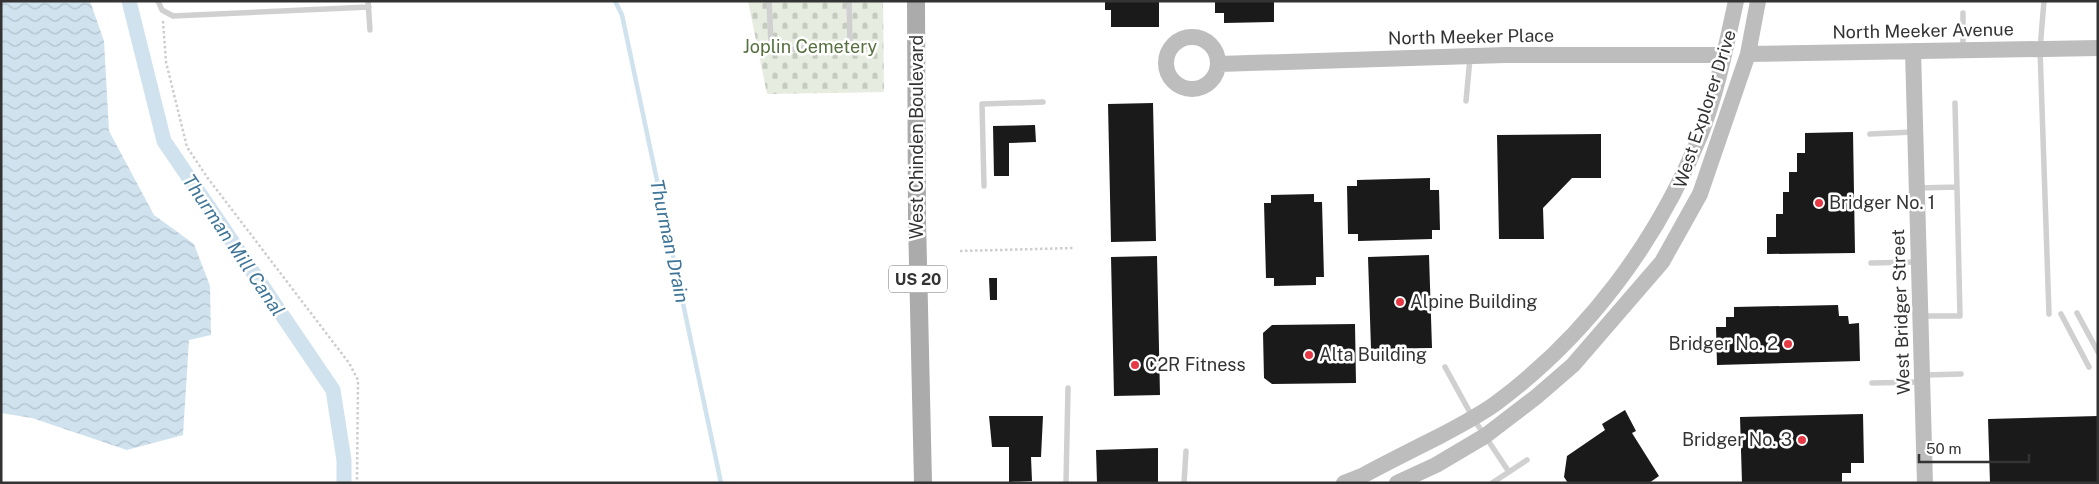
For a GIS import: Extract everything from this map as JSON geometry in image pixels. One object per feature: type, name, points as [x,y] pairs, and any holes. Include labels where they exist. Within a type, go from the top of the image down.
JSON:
[{"type":"main road","name":"West Chinden Boulevard","points":[[916,1],[917,229],[923,483]]},
{"type":"street","name":"West Explorer Drive","points":[[1344,483],[1362,476],[1473,418],[1495,404],[1552,356],[1590,317],[1642,248],[1665,210],[1699,138],[1724,55],[1736,1]]},
{"type":"street","name":"West Explorer Drive","points":[[1397,483],[1436,465],[1485,436],[1536,397],[1573,365],[1662,262],[1700,194],[1748,54],[1758,1]]},
{"type":"street","name":"North Meeker Avenue","points":[[1748,54],[2098,48]]},
{"type":"street","name":"West Bridger Street","points":[[1913,51],[1926,483]]},
{"type":"street","name":"North Meeker Place","points":[[1218,64],[1470,56],[1724,55]]},
{"type":"lane","points":[[158,1],[162,10],[173,16],[369,4],[370,30]]},
{"type":"lane","points":[[769,1],[771,43],[777,50],[844,45],[850,42],[849,1]]},
{"type":"lane","points":[[2044,1],[2040,49],[2049,314]]},
{"type":"lane","points":[[1963,13],[1964,51]]},
{"type":"lane","points":[[1466,101],[1470,56]]},
{"type":"lane","points":[[984,186],[982,104],[1043,102]]},
{"type":"lane","points":[[1921,316],[1960,316],[1955,103]]},
{"type":"lane","points":[[1870,134],[1916,132]]},
{"type":"lane","points":[[1917,188],[1957,187]]},
{"type":"lane","points":[[1871,263],[1919,262]]},
{"type":"lane","points":[[2078,313],[2098,352]]},
{"type":"lane","points":[[2061,314],[2089,367]]},
{"type":"lane","points":[[1445,367],[1473,418],[1510,472]]},
{"type":"lane","points":[[1872,383],[1961,374]]},
{"type":"lane","points":[[1066,483],[1068,388]]},
{"type":"lane","points":[[1184,483],[1186,452]]},
{"type":"lane","points":[[1492,483],[1527,460]]},
{"type":"path","points":[[162,10],[166,62],[188,147],[207,177],[349,364],[358,380],[357,483]]},
{"type":"path","points":[[960,251],[1074,248]]},
{"type":"green space","name":"Joplin Cemetery","points":[[748,1],[883,1],[884,92],[767,94]]},
{"type":"water","points":[[1,1],[90,1],[104,41],[109,131],[154,215],[194,244],[210,286],[211,335],[189,340],[183,435],[127,450],[32,418],[1,413]]},
{"type":"building","points":[[1105,1],[1159,1],[1159,27],[1111,27],[1111,10],[1105,10]]},
{"type":"building","points":[[1215,1],[1274,1],[1274,22],[1224,23],[1224,13],[1215,13]]},
{"type":"building","points":[[1153,103],[1156,241],[1111,242],[1108,104]]},
{"type":"building","points":[[1035,125],[1036,142],[1009,143],[1009,176],[994,176],[993,126]]},
{"type":"building","name":"Bridger No. 1","points":[[1853,132],[1855,253],[1767,254],[1767,237],[1776,237],[1776,214],[1783,214],[1783,192],[1789,192],[1789,172],[1797,172],[1797,153],[1805,153],[1805,133]]},
{"type":"building","points":[[1601,134],[1601,178],[1572,178],[1543,208],[1544,239],[1499,239],[1497,135]]},
{"type":"building","points":[[1430,178],[1430,190],[1439,190],[1440,230],[1432,230],[1432,239],[1358,241],[1358,234],[1348,234],[1347,186],[1357,186],[1357,180]]},
{"type":"building","points":[[1314,194],[1314,202],[1322,202],[1324,277],[1316,277],[1316,285],[1274,286],[1274,278],[1266,278],[1264,203],[1271,203],[1271,195]]},
{"type":"building","name":"Alpine Building","points":[[1429,255],[1432,348],[1371,349],[1368,257]]},
{"type":"building","points":[[1157,256],[1160,395],[1114,396],[1111,257]]},
{"type":"building","points":[[989,278],[997,278],[997,300],[990,300]]},
{"type":"building","name":"Bridger No. 2","points":[[1838,305],[1839,316],[1848,316],[1849,324],[1859,323],[1860,361],[1717,365],[1716,327],[1726,327],[1726,317],[1734,317],[1734,307]]},
{"type":"building","name":"Alta Building","points":[[1355,324],[1356,383],[1272,384],[1264,378],[1263,333],[1272,325]]},
{"type":"building","points":[[1625,410],[1636,431],[1632,433],[1659,476],[1649,483],[1568,483],[1564,477],[1567,456],[1605,430],[1602,424]]},
{"type":"building","name":"Bridger No. 3","points":[[1863,414],[1864,463],[1851,463],[1851,473],[1842,473],[1842,483],[1742,483],[1740,417]]},
{"type":"building","points":[[989,416],[1043,416],[1041,457],[1031,457],[1032,481],[1009,482],[1009,447],[992,447]]},
{"type":"building","points":[[2098,416],[2098,483],[1990,483],[1988,419]]},
{"type":"building","points":[[1158,448],[1158,483],[1097,483],[1096,450]]},
{"type":"waterway","name":"Thurman Mill Canal","points":[[129,1],[164,141],[333,390],[344,460],[344,483]]},
{"type":"waterway","name":"Thurman Drain","points":[[615,1],[622,15],[721,483]]},
{"type":"place","name":"Bridger No. 1","points":[[1819,203]]},
{"type":"place","name":"Alpine Building","points":[[1400,302]]},
{"type":"place","name":"Bridger No. 2","points":[[1788,344]]},
{"type":"place","name":"Alta Building","points":[[1309,355]]},
{"type":"place","name":"C2R Fitness","points":[[1135,365]]},
{"type":"place","name":"Bridger No. 3","points":[[1802,440]]}]
